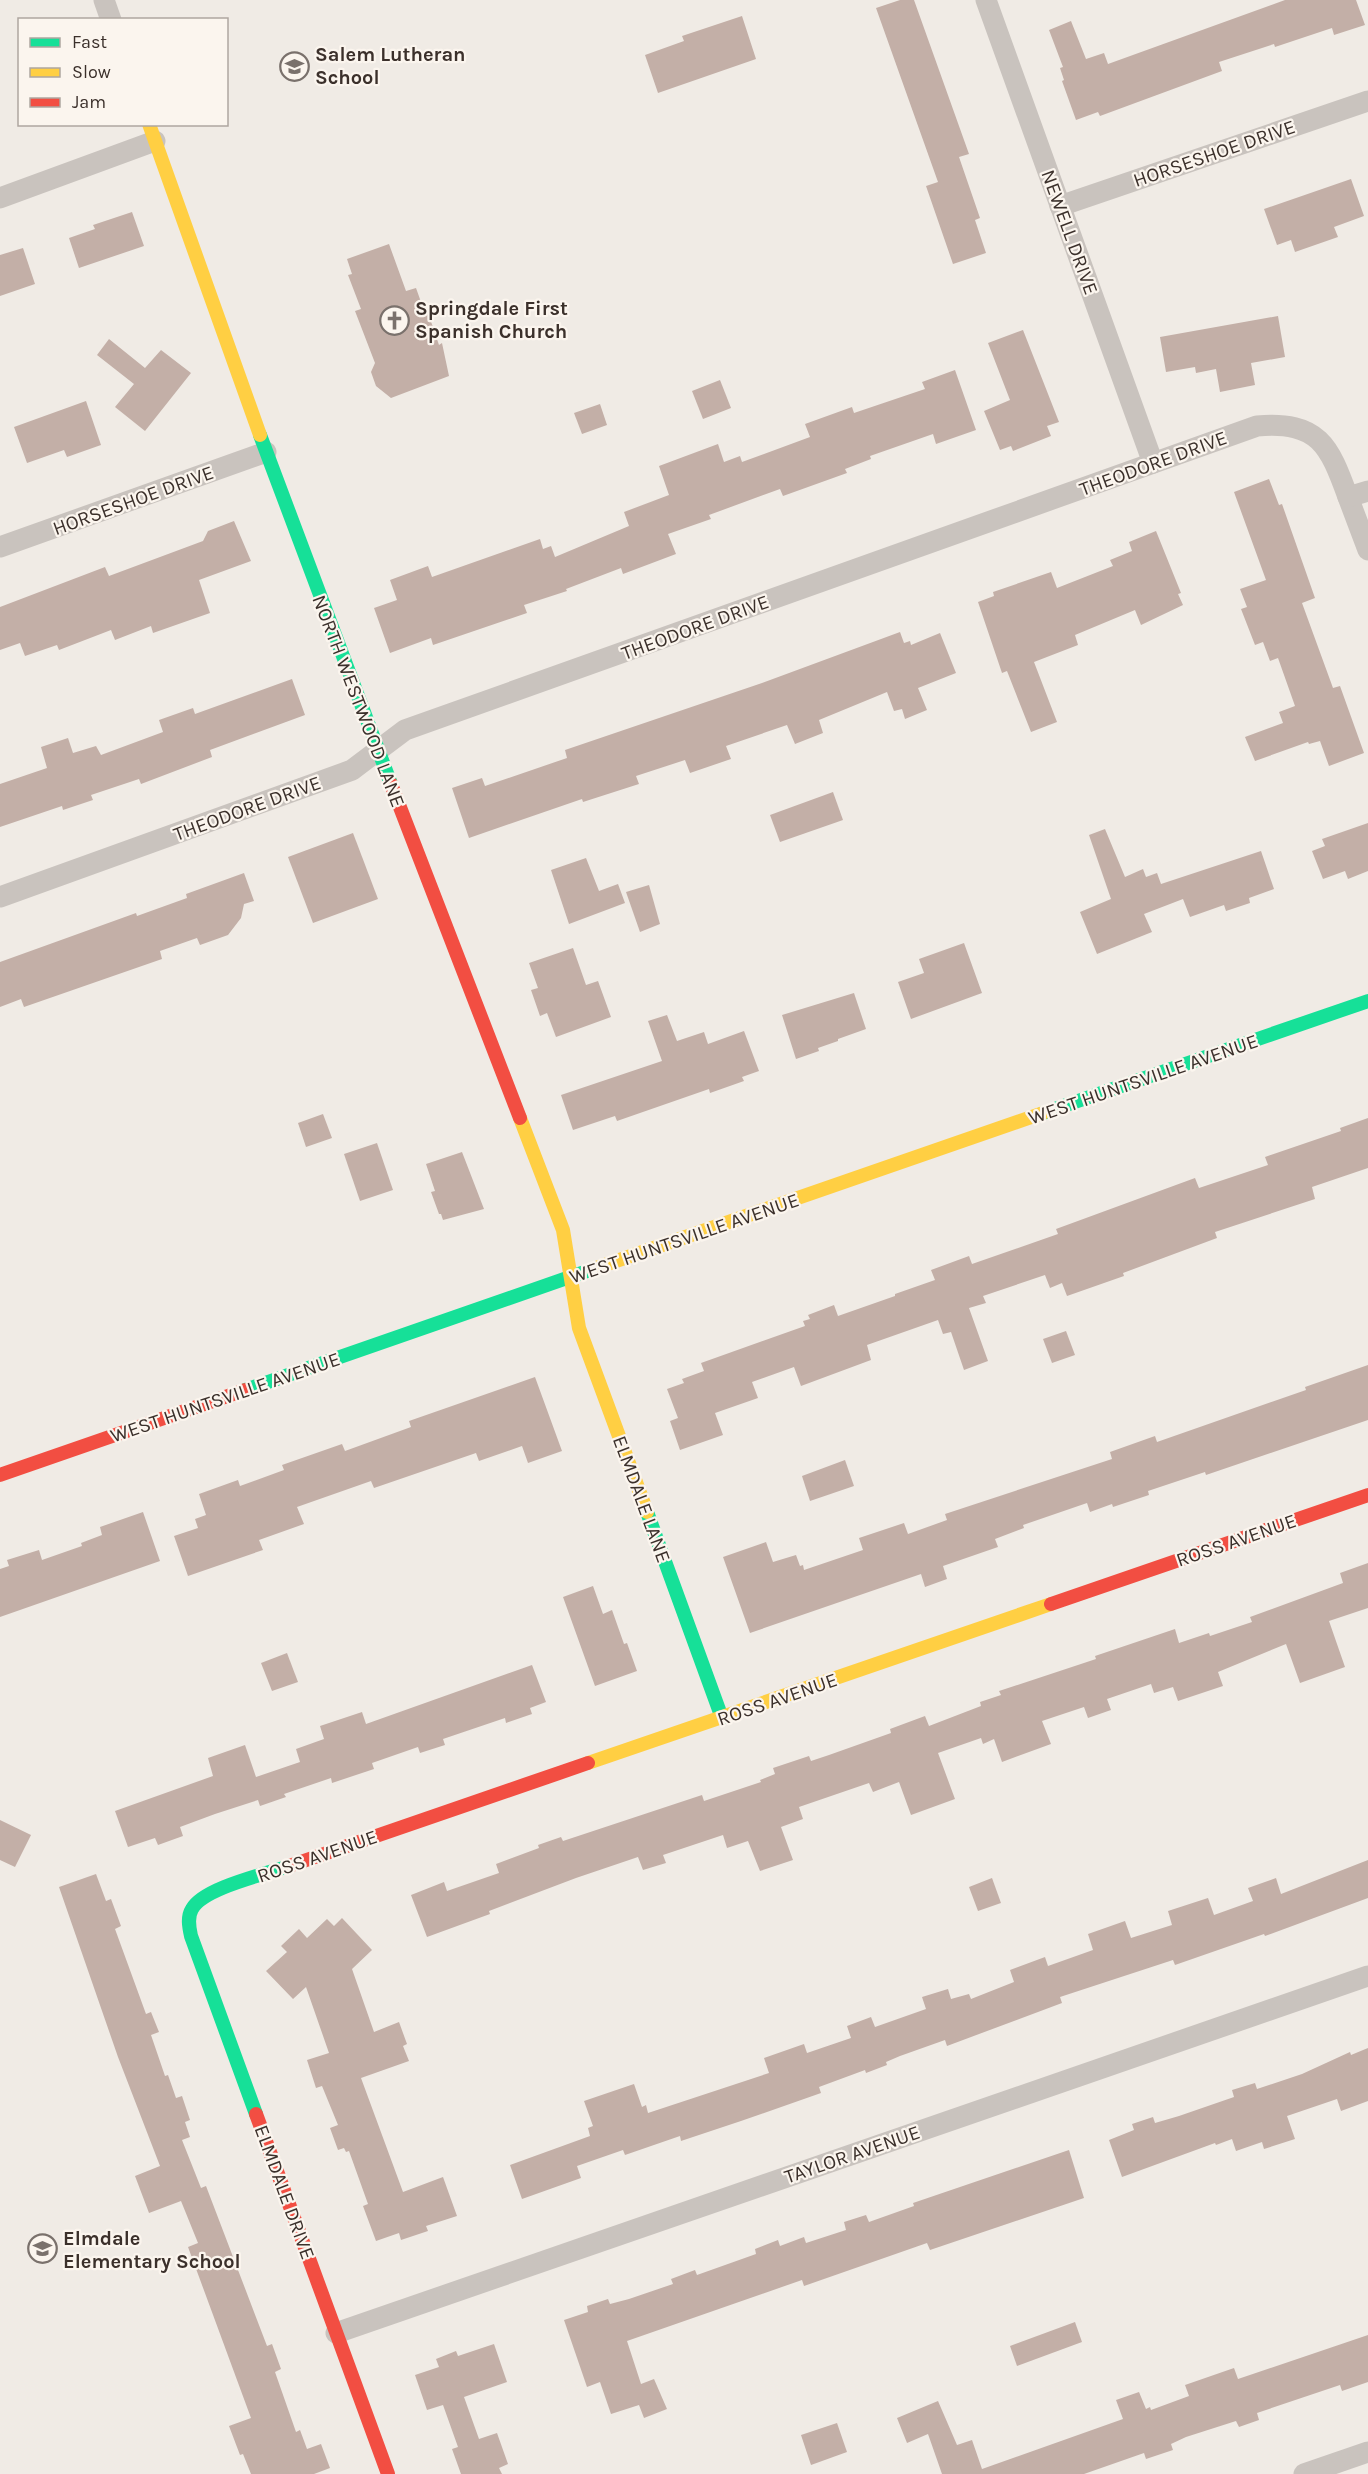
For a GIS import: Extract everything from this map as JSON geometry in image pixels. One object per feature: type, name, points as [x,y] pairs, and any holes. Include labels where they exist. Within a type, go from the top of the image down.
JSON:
[{"type":"street","points":[[104,0],[110,18]]},
{"type":"street","name":"NEWELL DRIVE","points":[[986,0],[1153,463]]},
{"type":"street","name":"HORSESHOE DRIVE","points":[[1060,206],[1368,101]]},
{"type":"street","points":[[0,198],[152,133]]},
{"type":"street","name":"NORTH WESTWOOD LANE","points":[[152,133],[266,452],[378,751],[563,1230],[571,1277]]},
{"type":"street","name":"THEODORE DRIVE","points":[[0,897],[352,770],[405,730],[1257,426],[1276,425],[1299,428],[1321,440],[1358,494]]},
{"type":"street","name":"HORSESHOE DRIVE","points":[[0,547],[266,452]]},
{"type":"street","points":[[1358,494],[1368,550]]},
{"type":"street","name":"WEST HUNTSVILLE AVENUE","points":[[0,1475],[1368,1001]]},
{"type":"street","name":"ELMDALE LANE","points":[[571,1277],[579,1328],[722,1718]]},
{"type":"street","name":"ROSS AVENUE","points":[[190,1910],[198,1900],[213,1892],[1368,1495]]},
{"type":"street","name":"ELMDALE DRIVE","points":[[190,1910],[188,1922],[191,1936],[388,2474]]},
{"type":"street","name":"TAYLOR AVENUE","points":[[336,2333],[1368,1976]]},
{"type":"street","points":[[1304,2474],[1368,2452]]},
{"type":"building","points":[[900,0],[914,0],[969,154],[959,157],[980,218],[975,220],[986,253],[953,264],[926,186],[938,182],[876,8]]},
{"type":"building","points":[[1285,0],[1356,0],[1365,25],[1334,35],[1332,28],[1219,62],[1222,71],[1100,116],[1098,112],[1076,120],[1062,81],[1064,80],[1060,68],[1063,67],[1049,30],[1071,21],[1086,59],[1104,53],[1108,64]]},
{"type":"building","points":[[742,16],[756,59],[658,93],[645,55],[684,41],[682,36]]},
{"type":"building","points":[[1351,179],[1364,216],[1334,227],[1338,237],[1295,252],[1291,240],[1277,245],[1264,209]]},
{"type":"building","points":[[132,212],[144,246],[79,268],[69,238],[95,229],[93,225]]},
{"type":"building","name":"Springdale First Spanish Church","points":[[389,244],[406,291],[416,288],[421,302],[424,301],[439,345],[442,343],[449,376],[391,398],[376,386],[371,372],[375,363],[355,311],[361,309],[348,275],[352,274],[347,259]]},
{"type":"building","points":[[23,248],[35,284],[0,296],[0,255]]},
{"type":"building","points":[[1278,316],[1285,357],[1251,363],[1255,385],[1220,392],[1216,369],[1196,373],[1195,367],[1166,372],[1160,337]]},
{"type":"building","points":[[1023,330],[1059,422],[1047,426],[1051,436],[1013,451],[1011,446],[1000,450],[984,411],[1010,400],[988,343]]},
{"type":"building","points":[[109,339],[145,368],[161,350],[191,373],[145,431],[115,407],[134,384],[97,355]]},
{"type":"building","points":[[955,370],[976,430],[936,444],[933,434],[870,456],[871,459],[845,469],[847,473],[783,496],[780,489],[709,515],[711,519],[668,534],[676,554],[623,574],[621,568],[566,589],[567,591],[524,605],[527,613],[433,645],[431,638],[390,653],[374,608],[397,600],[390,580],[428,566],[432,577],[540,539],[543,549],[551,546],[555,557],[629,526],[624,512],[669,495],[659,466],[718,444],[724,462],[740,456],[742,462],[810,437],[805,424],[852,407],[854,413],[925,389],[922,382]]},
{"type":"building","points":[[720,380],[731,408],[703,419],[692,391]]},
{"type":"building","points":[[86,401],[101,445],[67,457],[64,450],[27,463],[14,427]]},
{"type":"building","points":[[600,404],[607,425],[582,434],[574,413]]},
{"type":"building","points":[[1269,479],[1279,505],[1282,504],[1315,598],[1302,603],[1333,688],[1340,686],[1364,753],[1329,766],[1320,741],[1309,744],[1308,742],[1255,761],[1245,737],[1283,723],[1279,712],[1295,706],[1278,658],[1270,661],[1263,642],[1255,645],[1241,609],[1247,607],[1240,589],[1266,580],[1234,492]]},
{"type":"building","points":[[234,521],[251,561],[199,580],[210,613],[153,633],[151,626],[115,640],[111,630],[59,650],[57,645],[25,656],[20,643],[0,650],[0,607],[105,567],[109,576],[203,541],[208,531]]},
{"type":"building","points":[[1156,531],[1181,593],[1178,594],[1183,605],[1141,625],[1135,610],[1075,635],[1078,645],[1034,662],[1057,722],[1031,732],[1007,671],[1002,673],[978,602],[994,596],[993,592],[1051,572],[1057,588],[1113,566],[1110,560],[1132,551],[1129,542]]},
{"type":"building","points":[[900,632],[904,643],[910,641],[911,645],[940,633],[956,673],[918,688],[927,710],[905,719],[902,709],[894,711],[887,692],[819,720],[823,733],[795,744],[787,725],[726,746],[731,759],[690,773],[685,760],[636,776],[639,784],[583,802],[582,799],[469,838],[452,788],[482,778],[485,786],[567,758],[565,750],[762,683]]},
{"type":"building","points":[[292,679],[305,715],[210,750],[212,757],[141,784],[139,779],[91,795],[93,800],[63,810],[62,806],[0,827],[0,784],[47,768],[41,747],[68,738],[73,753],[96,746],[101,755],[163,732],[159,720],[193,708],[195,714]]},
{"type":"building","points":[[833,792],[843,820],[780,842],[770,815]]},
{"type":"building","points":[[1368,823],[1368,871],[1348,879],[1345,871],[1323,879],[1312,851],[1325,846],[1322,839]]},
{"type":"building","points":[[1105,829],[1125,877],[1143,869],[1146,877],[1157,873],[1161,884],[1261,851],[1274,889],[1249,898],[1250,903],[1226,911],[1224,905],[1190,917],[1183,899],[1144,914],[1152,932],[1097,954],[1080,912],[1111,899],[1089,835]]},
{"type":"building","points":[[353,833],[378,899],[313,923],[288,857]]},
{"type":"building","points":[[586,858],[599,891],[618,884],[625,903],[569,924],[551,870]]},
{"type":"building","points":[[244,873],[254,901],[244,904],[241,918],[228,935],[200,945],[197,938],[160,951],[162,959],[24,1007],[21,999],[0,1007],[0,962],[136,913],[137,916],[187,898],[186,894]]},
{"type":"building","points":[[649,885],[660,924],[640,932],[626,892]]},
{"type":"building","points":[[964,943],[982,993],[911,1019],[898,982],[924,973],[919,959]]},
{"type":"building","points":[[573,948],[586,985],[598,981],[611,1017],[556,1037],[547,1013],[540,1016],[531,990],[538,988],[529,963]]},
{"type":"building","points":[[854,993],[866,1029],[838,1039],[838,1041],[818,1048],[819,1051],[796,1059],[782,1015]]},
{"type":"building","points":[[667,1015],[677,1041],[704,1032],[708,1044],[744,1031],[759,1071],[742,1077],[744,1081],[710,1093],[709,1089],[617,1121],[615,1116],[573,1130],[561,1095],[662,1061],[648,1021]]},
{"type":"building","points":[[323,1114],[332,1138],[306,1147],[298,1123]]},
{"type":"building","points":[[1368,1118],[1368,1168],[1312,1187],[1315,1199],[1215,1232],[1217,1238],[1123,1273],[1124,1276],[1067,1296],[1062,1283],[1050,1288],[1045,1275],[983,1296],[986,1303],[969,1308],[988,1361],[964,1370],[951,1332],[943,1334],[938,1320],[867,1345],[871,1360],[801,1386],[794,1367],[752,1382],[758,1398],[715,1413],[723,1435],[680,1450],[670,1421],[678,1418],[667,1389],[684,1383],[682,1379],[704,1371],[701,1363],[805,1326],[803,1321],[810,1319],[808,1315],[834,1305],[838,1316],[895,1296],[895,1294],[935,1280],[931,1270],[969,1256],[972,1264],[1058,1234],[1056,1229],[1195,1178],[1199,1188],[1268,1165],[1265,1157],[1341,1131],[1340,1128]]},
{"type":"building","points":[[377,1143],[393,1190],[360,1201],[344,1154]]},
{"type":"building","points":[[462,1152],[484,1209],[443,1220],[431,1192],[435,1191],[426,1164]]},
{"type":"building","points":[[1066,1331],[1075,1355],[1052,1363],[1043,1339]]},
{"type":"building","points":[[1368,1365],[1368,1420],[1206,1475],[1205,1472],[1148,1491],[1149,1495],[1113,1507],[1112,1504],[1090,1512],[1087,1503],[1023,1525],[1024,1528],[995,1539],[998,1547],[943,1566],[947,1579],[925,1587],[921,1574],[750,1633],[723,1557],[766,1542],[773,1562],[796,1555],[804,1570],[863,1550],[859,1538],[904,1523],[908,1534],[947,1520],[945,1514],[1112,1459],[1110,1452],[1155,1436],[1157,1442],[1306,1390],[1305,1387]]},
{"type":"building","points":[[535,1377],[562,1451],[528,1463],[522,1446],[479,1461],[476,1453],[374,1488],[371,1481],[297,1507],[304,1524],[259,1540],[263,1550],[188,1576],[174,1536],[198,1528],[195,1519],[206,1515],[199,1494],[238,1480],[240,1486],[284,1470],[282,1465],[342,1444],[345,1451],[411,1427],[409,1421]]},
{"type":"building","points":[[845,1460],[854,1486],[810,1501],[802,1476]]},
{"type":"building","points":[[143,1512],[160,1561],[0,1617],[0,1569],[9,1566],[7,1560],[39,1550],[42,1560],[82,1546],[81,1543],[102,1535],[100,1527]]},
{"type":"building","points":[[1368,1563],[1368,1608],[1329,1621],[1345,1667],[1300,1683],[1286,1644],[1218,1672],[1223,1686],[1178,1701],[1173,1687],[1154,1693],[1151,1684],[1107,1699],[1111,1710],[1088,1718],[1084,1707],[1042,1721],[1051,1744],[1002,1762],[994,1739],[983,1744],[981,1738],[938,1753],[955,1799],[911,1815],[899,1782],[873,1792],[869,1783],[799,1807],[803,1819],[781,1827],[793,1860],[760,1871],[748,1841],[727,1848],[723,1835],[663,1855],[666,1863],[643,1870],[638,1857],[576,1878],[489,1911],[490,1914],[427,1937],[411,1895],[444,1882],[447,1891],[499,1873],[496,1864],[561,1837],[563,1841],[702,1795],[704,1801],[761,1782],[760,1780],[775,1774],[773,1768],[809,1756],[811,1761],[829,1755],[891,1733],[890,1729],[925,1716],[929,1726],[981,1706],[980,1702],[1001,1695],[999,1691],[1096,1659],[1095,1656],[1175,1629],[1179,1643],[1209,1633],[1210,1636],[1252,1622],[1250,1617],[1343,1583],[1340,1573]]},
{"type":"building","points":[[593,1586],[603,1614],[612,1610],[637,1671],[595,1686],[563,1597]]},
{"type":"building","points":[[287,1653],[298,1682],[272,1691],[261,1663]]},
{"type":"building","points":[[532,1665],[546,1702],[530,1708],[532,1714],[506,1723],[505,1718],[443,1739],[445,1745],[420,1753],[418,1747],[372,1763],[374,1769],[332,1783],[331,1778],[284,1794],[286,1797],[260,1806],[258,1800],[215,1814],[180,1827],[183,1836],[158,1845],[155,1838],[128,1847],[115,1811],[213,1776],[208,1758],[245,1745],[256,1777],[300,1762],[296,1749],[324,1739],[320,1726],[362,1712],[366,1724]]},
{"type":"building","points":[[0,1820],[31,1835],[15,1867],[0,1860]]},
{"type":"building","points":[[1368,1860],[1368,1898],[1265,1936],[1264,1934],[1175,1965],[1173,1960],[1060,1997],[1062,2003],[947,2046],[945,2040],[900,2056],[886,2062],[887,2065],[866,2073],[865,2070],[819,2087],[821,2093],[741,2121],[681,2141],[680,2136],[625,2155],[623,2150],[577,2166],[581,2178],[522,2199],[510,2165],[590,2136],[588,2128],[593,2126],[584,2101],[634,2084],[642,2107],[646,2105],[648,2113],[769,2073],[764,2058],[804,2044],[807,2053],[851,2038],[847,2026],[871,2017],[875,2027],[926,2009],[922,1997],[948,1989],[951,1999],[969,1994],[971,1999],[1014,1982],[1010,1970],[1045,1957],[1048,1966],[1093,1950],[1088,1934],[1125,1921],[1131,1938],[1172,1925],[1168,1911],[1208,1898],[1214,1915],[1253,1901],[1248,1888],[1276,1878],[1281,1894]]},
{"type":"building","points":[[96,1874],[106,1901],[111,1899],[121,1926],[115,1929],[146,2014],[151,2012],[159,2032],[151,2035],[165,2076],[168,2075],[176,2098],[182,2096],[190,2120],[185,2122],[190,2137],[182,2140],[201,2188],[206,2186],[267,2346],[272,2344],[281,2369],[275,2372],[296,2432],[300,2430],[307,2449],[321,2444],[330,2468],[314,2474],[251,2474],[243,2454],[240,2455],[229,2426],[251,2418],[188,2247],[198,2243],[181,2201],[149,2213],[135,2176],[160,2166],[118,2057],[59,1887]]},
{"type":"building","points":[[992,1878],[1001,1903],[978,1911],[969,1887]]},
{"type":"building","points":[[342,1918],[372,1950],[352,1969],[374,2032],[399,2022],[407,2044],[403,2046],[409,2061],[361,2078],[403,2192],[443,2177],[457,2216],[426,2226],[428,2231],[401,2240],[399,2233],[376,2241],[363,2206],[368,2204],[349,2151],[346,2152],[344,2148],[338,2150],[330,2128],[338,2125],[322,2086],[316,2088],[307,2060],[329,2053],[306,1987],[293,1999],[266,1971],[287,1952],[281,1946],[299,1929],[307,1938],[327,1919],[334,1926]]},
{"type":"building","points":[[1368,2048],[1368,2101],[1341,2111],[1337,2099],[1287,2116],[1295,2139],[1264,2149],[1262,2142],[1236,2151],[1232,2139],[1122,2177],[1109,2140],[1134,2130],[1132,2124],[1153,2117],[1155,2123],[1179,2116],[1234,2097],[1232,2090],[1255,2083],[1257,2089],[1302,2074],[1350,2052],[1351,2055]]},
{"type":"building","points":[[1069,2150],[1084,2198],[930,2250],[927,2243],[804,2286],[802,2280],[627,2341],[641,2384],[654,2379],[667,2409],[644,2418],[639,2405],[611,2414],[600,2382],[587,2387],[564,2320],[588,2312],[587,2306],[608,2299],[610,2304],[673,2284],[671,2279],[695,2270],[697,2275],[756,2254],[755,2249],[778,2240],[780,2246],[804,2237],[806,2243],[846,2230],[844,2222],[866,2215],[869,2222],[914,2206],[913,2203]]},
{"type":"building","points":[[1075,2322],[1082,2342],[1017,2366],[1010,2346]]},
{"type":"building","points":[[1368,2335],[1368,2382],[1342,2391],[1340,2385],[1257,2413],[1259,2420],[1239,2427],[1236,2421],[1186,2437],[1171,2444],[1173,2450],[1146,2459],[1144,2453],[1084,2474],[942,2474],[928,2434],[907,2443],[897,2418],[938,2401],[957,2445],[972,2440],[982,2469],[1123,2419],[1116,2400],[1139,2392],[1146,2409],[1150,2407],[1151,2410],[1189,2396],[1185,2385],[1234,2368],[1238,2379]]},
{"type":"building","points":[[494,2344],[507,2382],[464,2397],[479,2439],[497,2433],[508,2464],[499,2468],[502,2474],[461,2474],[452,2449],[458,2447],[443,2405],[427,2410],[415,2375],[439,2367],[436,2359],[456,2351],[458,2356]]},
{"type":"building","points":[[837,2423],[847,2452],[811,2465],[801,2435]]},
{"type":"traffic: fast","points":[[260,435],[391,784]]},
{"type":"traffic: fast","points":[[1043,1113],[1368,1001]]},
{"type":"traffic: fast","points":[[245,1390],[593,1269]]},
{"type":"traffic: fast","points":[[647,1512],[722,1718]]},
{"type":"traffic: fast","points":[[256,2114],[191,1936],[189,1919],[190,1912],[198,1901],[221,1888],[289,1866]]},
{"type":"traffic: slow","points":[[150,126],[260,435]]},
{"type":"traffic: slow","points":[[593,1269],[1043,1113]]},
{"type":"traffic: slow","points":[[520,1118],[563,1230],[579,1328],[647,1512]]},
{"type":"traffic: slow","points":[[588,1763],[1051,1604]]},
{"type":"traffic: jam","points":[[391,784],[520,1118]]},
{"type":"traffic: jam","points":[[0,1475],[245,1390]]},
{"type":"traffic: jam","points":[[1051,1604],[1368,1495]]},
{"type":"traffic: jam","points":[[289,1866],[588,1763]]},
{"type":"traffic: jam","points":[[256,2114],[388,2474]]},
{"type":"place","name":"Salem Lutheran School","points":[[294,66]]},
{"type":"place","name":"Springdale First Spanish Church","points":[[394,320]]},
{"type":"place","name":"Elmdale Elementary School","points":[[42,2249]]}]
